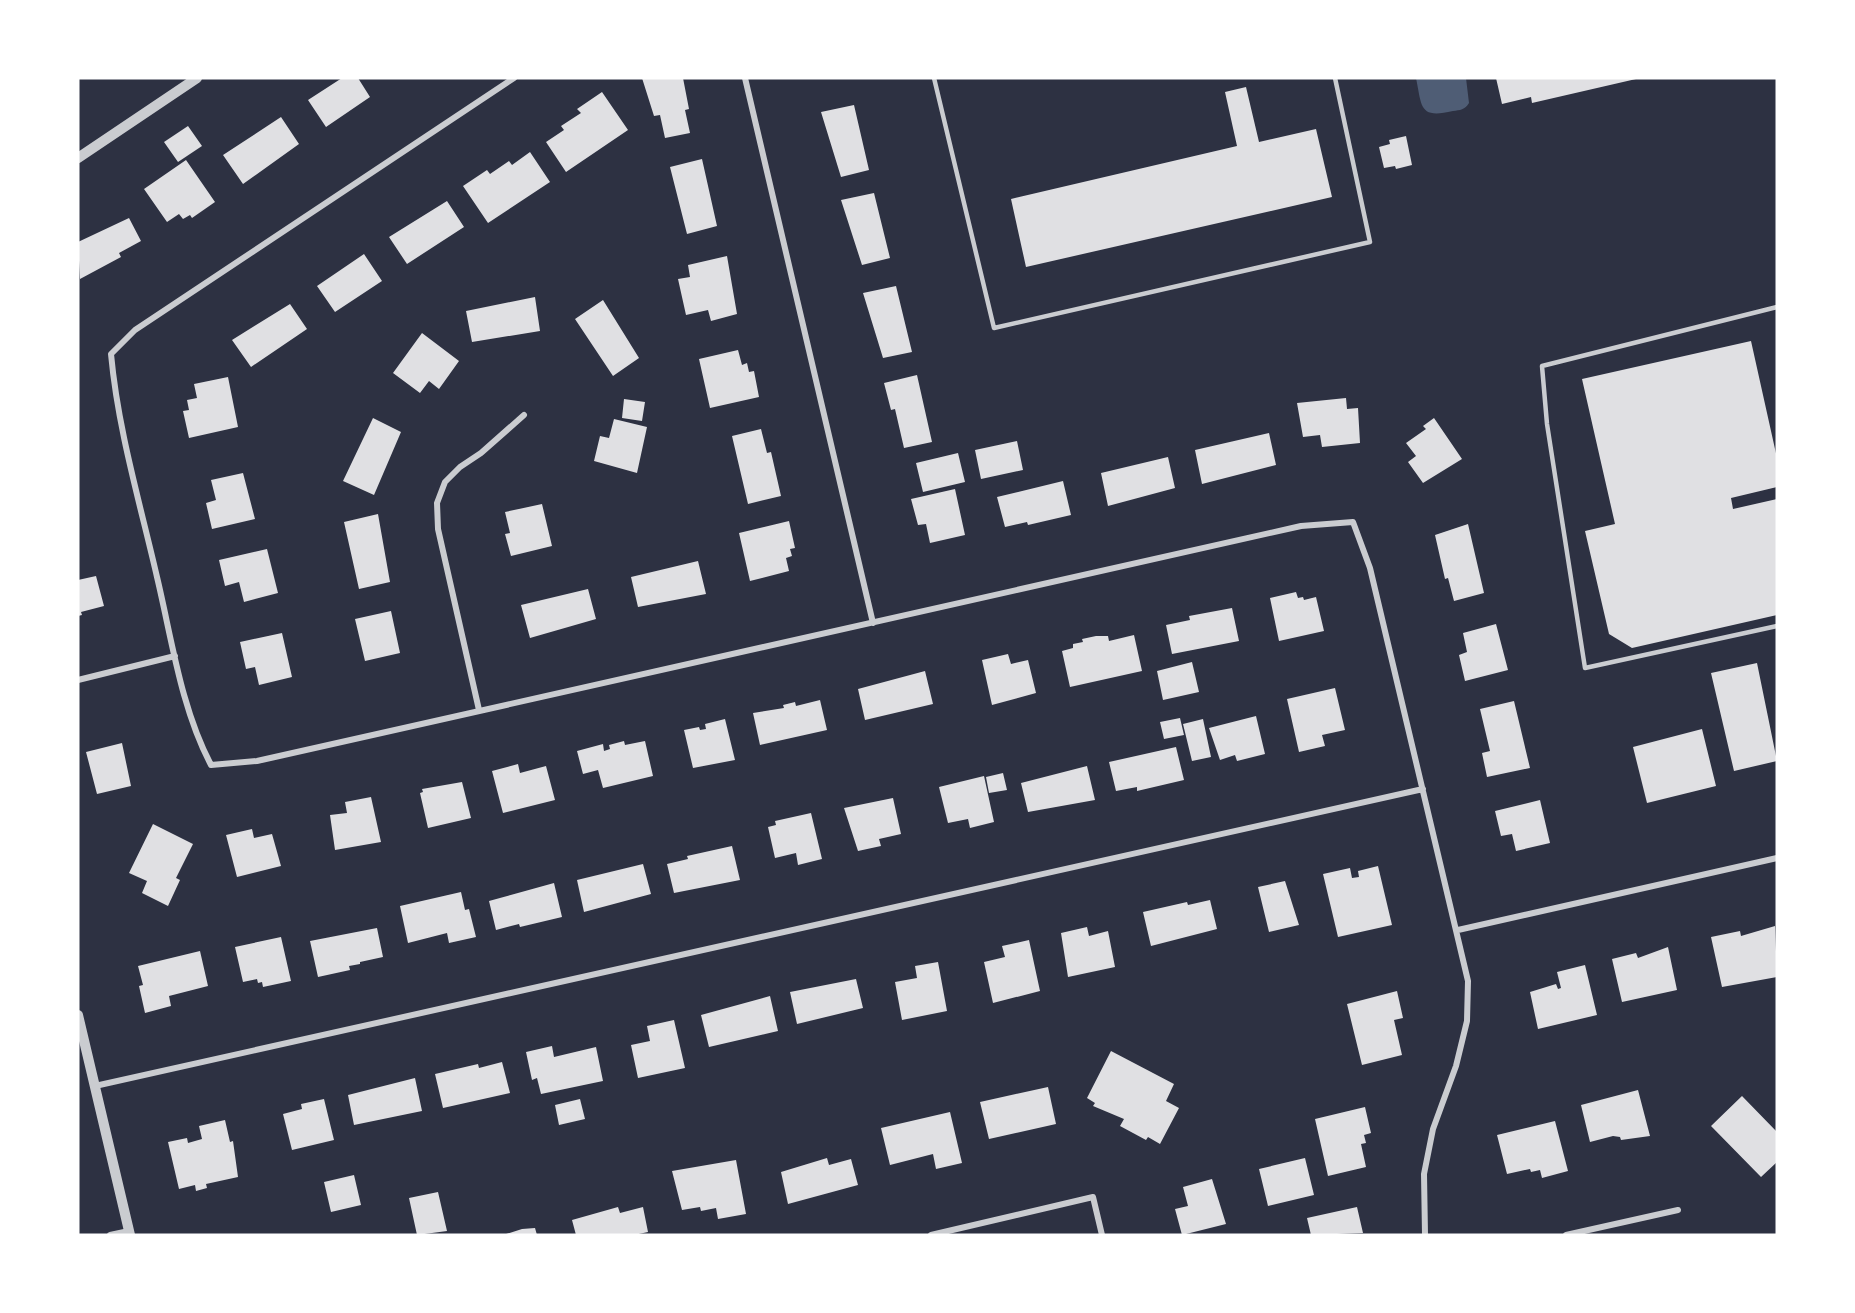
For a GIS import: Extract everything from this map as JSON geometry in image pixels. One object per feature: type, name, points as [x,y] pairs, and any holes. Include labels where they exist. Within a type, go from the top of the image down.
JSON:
[{"type":"street","points":[[78,158],[197,78]]},
{"type":"street","points":[[514,78],[135,330],[111,354],[115,398],[175,656],[196,737],[211,765],[257,761],[1301,526],[1353,522],[1370,568],[1458,930],[1468,981],[1467,1021],[1456,1066],[1432,1129],[1424,1174],[1425,1235]]},
{"type":"street","points":[[745,78],[873,622]]},
{"type":"street","points":[[479,710],[438,529],[436,502],[445,482],[460,467],[481,453],[524,415]]},
{"type":"street","points":[[78,680],[175,656]]},
{"type":"street","points":[[95,1086],[1423,789]]},
{"type":"street","points":[[1458,930],[1777,858]]},
{"type":"street","points":[[78,1015],[129,1233],[111,1235]]},
{"type":"street","points":[[931,1235],[1093,1197],[1102,1235]]},
{"type":"street","points":[[1566,1235],[1678,1210]]},
{"type":"lane","points":[[934,78],[994,328],[1370,242],[1335,78]]},
{"type":"lane","points":[[1777,306],[1542,366],[1547,424],[1585,668],[1777,626]]},
{"type":"water","points":[[1416,78],[1466,78],[1469,103],[1460,110],[1442,113],[1428,112],[1421,103]]},
{"type":"building","points":[[342,78],[358,78],[370,97],[326,127],[308,100]]},
{"type":"building","points":[[642,78],[683,78],[689,109],[685,110],[690,133],[665,138],[660,115],[654,116]]},
{"type":"building","points":[[1496,78],[1636,79],[1532,103],[1531,97],[1502,104]]},
{"type":"building","points":[[1246,87],[1259,142],[1316,129],[1332,197],[1026,267],[1011,199],[1237,146],[1225,92]]},
{"type":"building","points":[[602,92],[628,130],[566,172],[546,142],[564,130],[561,126],[581,113],[577,109]]},
{"type":"building","points":[[854,105],[869,170],[841,177],[821,112]]},
{"type":"building","points":[[281,117],[299,144],[243,184],[223,155]]},
{"type":"building","points":[[188,126],[202,146],[178,162],[164,142]]},
{"type":"building","points":[[1406,136],[1412,165],[1396,169],[1395,166],[1384,168],[1379,147],[1390,144],[1389,140]]},
{"type":"building","points":[[530,152],[550,182],[488,223],[463,186],[487,170],[490,174],[509,161],[512,165]]},
{"type":"building","points":[[702,159],[717,226],[687,234],[670,167]]},
{"type":"building","points":[[186,160],[215,202],[192,218],[190,215],[183,219],[179,214],[167,222],[144,189]]},
{"type":"building","points":[[874,193],[890,258],[862,265],[841,200]]},
{"type":"building","points":[[447,201],[464,227],[407,264],[389,237]]},
{"type":"building","points":[[129,218],[141,241],[119,253],[121,257],[80,279],[78,242]]},
{"type":"building","points":[[364,254],[382,281],[335,312],[317,286]]},
{"type":"building","points":[[727,256],[737,314],[711,321],[708,310],[686,315],[678,279],[690,277],[688,265]]},
{"type":"building","points":[[896,286],[912,352],[883,358],[863,293]]},
{"type":"building","points":[[535,297],[540,331],[472,342],[466,311]]},
{"type":"building","points":[[603,300],[639,358],[613,376],[575,319]]},
{"type":"building","points":[[290,304],[307,329],[251,367],[232,340]]},
{"type":"building","points":[[422,333],[459,361],[439,389],[429,381],[420,393],[393,373]]},
{"type":"building","points":[[1751,341],[1777,458],[1777,487],[1731,498],[1733,509],[1777,499],[1777,615],[1632,648],[1609,634],[1585,531],[1615,524],[1582,379]]},
{"type":"building","points":[[738,350],[742,365],[747,363],[749,372],[754,371],[759,397],[710,408],[699,359]]},
{"type":"building","points":[[917,375],[932,442],[904,448],[895,409],[891,410],[884,383]]},
{"type":"building","points":[[228,377],[238,427],[189,438],[183,411],[189,410],[187,400],[197,398],[194,384]]},
{"type":"building","points":[[1346,398],[1347,409],[1358,408],[1360,443],[1322,447],[1320,435],[1303,437],[1297,403]]},
{"type":"building","points":[[624,399],[645,402],[642,421],[622,418]]},
{"type":"building","points":[[373,418],[401,432],[374,495],[343,481]]},
{"type":"building","points":[[1434,418],[1462,459],[1423,483],[1408,462],[1416,456],[1406,443],[1426,429],[1423,426]]},
{"type":"building","points":[[614,419],[647,427],[637,473],[594,461],[600,436],[609,438]]},
{"type":"building","points":[[761,429],[767,453],[771,452],[781,496],[748,504],[732,436]]},
{"type":"building","points":[[1269,433],[1276,465],[1202,484],[1195,450]]},
{"type":"building","points":[[1017,441],[1023,470],[981,479],[975,450]]},
{"type":"building","points":[[958,453],[965,482],[923,492],[916,463]]},
{"type":"building","points":[[1168,457],[1175,488],[1108,506],[1101,473]]},
{"type":"building","points":[[243,473],[255,519],[212,529],[206,503],[216,500],[211,480]]},
{"type":"building","points":[[1063,481],[1071,515],[1028,525],[1027,522],[1005,527],[997,497]]},
{"type":"building","points":[[955,489],[965,535],[930,543],[926,524],[918,525],[911,499]]},
{"type":"building","points":[[542,504],[552,546],[511,556],[505,534],[510,533],[505,512]]},
{"type":"building","points":[[378,514],[390,582],[359,589],[344,522]]},
{"type":"building","points":[[789,521],[795,548],[790,549],[792,556],[786,558],[789,571],[750,581],[739,533]]},
{"type":"building","points":[[1468,524],[1484,593],[1454,601],[1448,578],[1445,579],[1435,535]]},
{"type":"building","points":[[267,549],[278,593],[244,602],[239,582],[225,586],[219,560]]},
{"type":"building","points":[[698,561],[706,594],[638,607],[631,577]]},
{"type":"building","points":[[96,576],[104,606],[81,612],[82,615],[78,616],[78,580]]},
{"type":"building","points":[[588,589],[596,619],[530,638],[521,605]]},
{"type":"building","points":[[1296,592],[1298,598],[1303,597],[1304,600],[1316,597],[1324,631],[1279,641],[1270,598]]},
{"type":"building","points":[[1232,608],[1239,641],[1172,654],[1166,625],[1190,620],[1189,616]]},
{"type":"building","points":[[391,611],[400,653],[365,661],[355,619]]},
{"type":"building","points":[[1496,624],[1508,670],[1465,681],[1459,655],[1467,652],[1463,633]]},
{"type":"building","points":[[282,633],[292,677],[259,685],[255,667],[246,669],[240,642]]},
{"type":"building","points":[[1134,635],[1142,671],[1070,687],[1062,651],[1073,648],[1073,644],[1083,642],[1082,639],[1108,636],[1109,641]]},
{"type":"building","points":[[1008,654],[1011,664],[1028,660],[1036,693],[992,705],[982,660]]},
{"type":"building","points":[[1192,662],[1199,692],[1163,700],[1157,671]]},
{"type":"building","points":[[1757,663],[1777,761],[1734,771],[1711,673]]},
{"type":"building","points":[[925,671],[933,704],[865,720],[858,689]]},
{"type":"building","points":[[1335,688],[1345,730],[1322,735],[1325,746],[1299,752],[1287,699]]},
{"type":"building","points":[[820,700],[827,730],[760,745],[753,713],[784,708],[783,705],[795,702],[796,706]]},
{"type":"building","points":[[1514,701],[1530,768],[1487,777],[1482,753],[1490,751],[1480,709]]},
{"type":"building","points":[[1256,716],[1265,754],[1237,761],[1235,755],[1220,760],[1209,728]]},
{"type":"building","points":[[1180,718],[1184,735],[1164,739],[1160,722]]},
{"type":"building","points":[[725,719],[735,760],[693,768],[684,730],[699,727],[700,730],[706,729],[705,724]]},
{"type":"building","points":[[1203,719],[1211,757],[1192,761],[1183,724]]},
{"type":"building","points":[[1702,729],[1716,786],[1647,803],[1633,747]]},
{"type":"building","points":[[624,741],[625,745],[645,741],[653,776],[603,788],[598,770],[583,774],[577,751],[603,744],[604,751],[610,749],[609,745]]},
{"type":"building","points":[[122,743],[131,786],[97,794],[86,752]]},
{"type":"building","points":[[1176,747],[1184,780],[1137,791],[1137,787],[1116,791],[1109,762]]},
{"type":"building","points":[[518,764],[520,773],[546,766],[555,800],[503,813],[492,771]]},
{"type":"building","points":[[1087,766],[1095,800],[1028,812],[1021,783]]},
{"type":"building","points":[[1003,773],[1007,790],[989,793],[986,777]]},
{"type":"building","points":[[984,776],[994,822],[970,828],[968,819],[948,823],[939,787]]},
{"type":"building","points":[[462,782],[471,818],[428,828],[420,793],[423,792],[422,789]]},
{"type":"building","points":[[371,797],[381,842],[335,850],[330,815],[347,813],[345,802]]},
{"type":"building","points":[[893,798],[901,834],[879,839],[881,846],[858,851],[844,808]]},
{"type":"building","points":[[1540,800],[1550,843],[1516,851],[1512,834],[1501,836],[1495,811]]},
{"type":"building","points":[[811,813],[822,859],[798,865],[796,853],[775,858],[768,827],[776,825],[775,821]]},
{"type":"building","points":[[153,824],[193,844],[176,878],[180,880],[168,906],[142,893],[147,881],[129,873]]},
{"type":"building","points":[[252,829],[254,838],[272,834],[281,866],[237,877],[226,835]]},
{"type":"building","points":[[732,846],[740,880],[674,893],[667,864],[688,859],[687,856]]},
{"type":"building","points":[[643,864],[651,894],[584,912],[577,880]]},
{"type":"building","points":[[1378,866],[1392,925],[1338,937],[1323,874],[1350,868],[1352,878],[1359,877],[1358,871]]},
{"type":"building","points":[[1285,881],[1299,925],[1269,932],[1258,887]]},
{"type":"building","points":[[554,883],[562,917],[496,930],[489,901]]},
{"type":"building","points":[[461,892],[465,910],[469,909],[476,937],[449,943],[447,933],[408,943],[400,906]]},
{"type":"building","points":[[1210,900],[1217,929],[1151,946],[1143,912],[1187,902],[1188,905]]},
{"type":"building","points":[[1775,926],[1777,977],[1722,987],[1711,937],[1740,931],[1741,936]]},
{"type":"building","points":[[1087,927],[1089,936],[1108,931],[1115,967],[1068,977],[1061,933]]},
{"type":"building","points":[[377,928],[383,957],[349,966],[350,970],[318,977],[310,941]]},
{"type":"building","points":[[281,937],[291,981],[263,987],[262,982],[258,983],[257,979],[243,982],[235,947]]},
{"type":"building","points":[[1029,940],[1040,991],[993,1003],[984,962],[1005,957],[1002,946]]},
{"type":"building","points":[[1668,947],[1677,990],[1622,1002],[1612,959],[1636,953],[1638,958]]},
{"type":"building","points":[[200,951],[208,986],[169,996],[171,1006],[145,1013],[139,986],[143,985],[138,966]]},
{"type":"building","points":[[938,962],[947,1011],[902,1020],[895,982],[917,978],[915,966]]},
{"type":"building","points":[[1585,965],[1597,1015],[1538,1029],[1530,992],[1556,984],[1558,989],[1561,988],[1557,972]]},
{"type":"building","points":[[856,979],[863,1008],[797,1024],[790,992]]},
{"type":"building","points":[[1397,991],[1403,1018],[1394,1020],[1402,1055],[1362,1065],[1347,1004]]},
{"type":"building","points":[[770,996],[778,1031],[709,1047],[701,1015]]},
{"type":"building","points":[[674,1020],[685,1068],[638,1078],[631,1045],[650,1041],[647,1026]]},
{"type":"building","points":[[552,1046],[554,1057],[596,1047],[603,1081],[541,1094],[537,1078],[532,1080],[526,1052]]},
{"type":"building","points":[[1111,1051],[1174,1084],[1166,1101],[1179,1108],[1160,1144],[1148,1137],[1146,1140],[1120,1126],[1124,1119],[1093,1106],[1095,1103],[1087,1098]]},
{"type":"building","points":[[502,1062],[510,1093],[443,1108],[435,1074],[478,1064],[479,1068]]},
{"type":"building","points":[[415,1078],[422,1111],[354,1125],[348,1095]]},
{"type":"building","points":[[1048,1087],[1056,1124],[989,1139],[980,1102]]},
{"type":"building","points":[[1638,1090],[1650,1136],[1621,1140],[1620,1137],[1613,1136],[1590,1142],[1581,1105]]},
{"type":"building","points":[[1742,1096],[1777,1132],[1777,1162],[1761,1177],[1711,1126]]},
{"type":"building","points":[[324,1099],[334,1140],[292,1150],[283,1114],[302,1109],[301,1104]]},
{"type":"building","points":[[580,1099],[585,1119],[559,1125],[555,1105]]},
{"type":"building","points":[[1365,1107],[1371,1133],[1364,1135],[1366,1143],[1361,1144],[1366,1167],[1328,1176],[1315,1119]]},
{"type":"building","points":[[950,1112],[962,1163],[936,1169],[933,1154],[890,1165],[881,1128]]},
{"type":"building","points":[[225,1120],[230,1142],[233,1141],[238,1177],[206,1184],[207,1188],[196,1191],[195,1185],[179,1189],[168,1142],[187,1138],[188,1143],[202,1139],[199,1126]]},
{"type":"building","points":[[1555,1121],[1568,1171],[1542,1178],[1540,1170],[1531,1172],[1530,1169],[1507,1174],[1497,1135]]},
{"type":"building","points":[[827,1158],[829,1165],[851,1159],[858,1185],[788,1204],[781,1172]]},
{"type":"building","points":[[1305,1158],[1314,1195],[1268,1206],[1259,1169]]},
{"type":"building","points":[[736,1160],[746,1214],[718,1219],[716,1208],[701,1211],[700,1207],[682,1210],[672,1171]]},
{"type":"building","points":[[354,1175],[361,1205],[331,1212],[324,1182]]},
{"type":"building","points":[[1212,1179],[1226,1224],[1182,1235],[1175,1209],[1188,1206],[1183,1187]]},
{"type":"building","points":[[438,1192],[447,1231],[417,1235],[409,1198]]},
{"type":"building","points":[[618,1207],[620,1213],[643,1207],[648,1232],[634,1235],[576,1235],[572,1220]]},
{"type":"building","points":[[1357,1207],[1363,1233],[1311,1235],[1307,1218]]},
{"type":"building","points":[[535,1228],[537,1235],[503,1235],[522,1229]]}]
